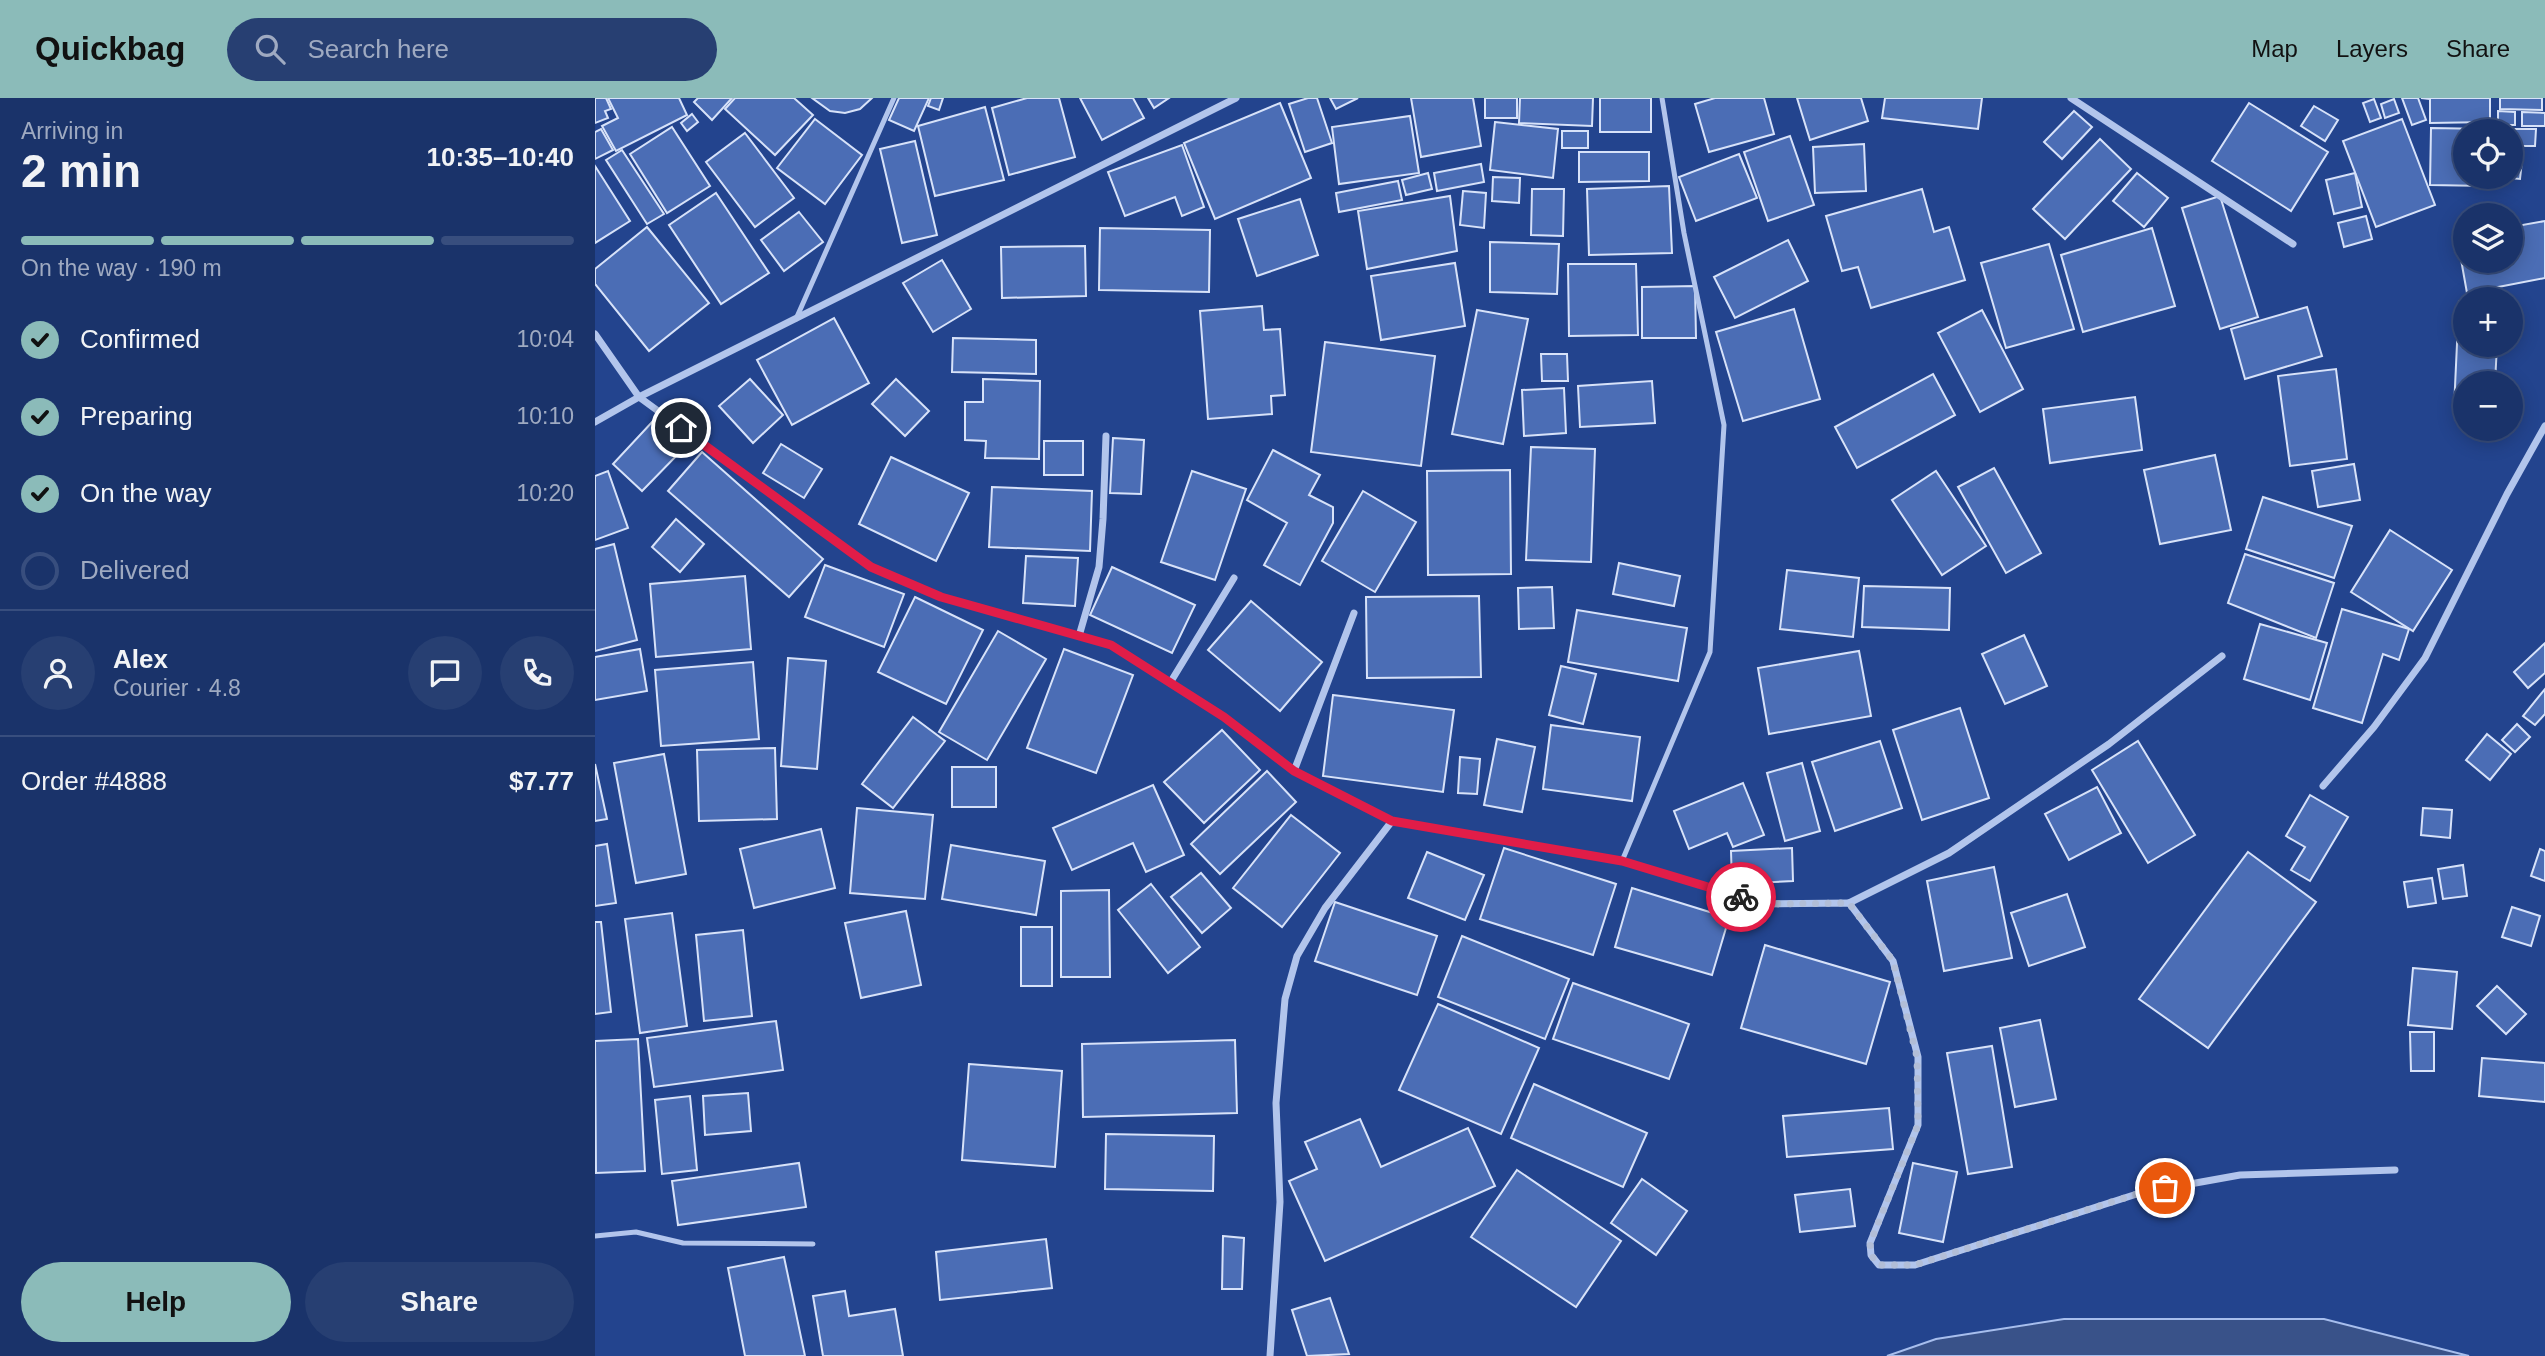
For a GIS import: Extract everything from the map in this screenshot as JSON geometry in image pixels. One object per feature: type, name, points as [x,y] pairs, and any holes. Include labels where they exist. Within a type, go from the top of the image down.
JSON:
[{"type":"street","points":[[595,422],[639,397],[1236,98]]},
{"type":"street","points":[[2071,98],[2294,244]]},
{"type":"street","points":[[595,334],[639,397],[871,567],[941,597],[1111,645],[1224,717],[1294,771],[1392,821],[1622,861],[1763,904],[1849,903],[1949,853],[2109,744],[2222,656]]},
{"type":"street","points":[[2322,786],[2374,727],[2425,658],[2507,494],[2545,426]]},
{"type":"street","points":[[1079,636],[1099,567],[1105,436]]},
{"type":"street","points":[[1171,683],[1234,579]]},
{"type":"street","points":[[1294,771],[1354,613]]},
{"type":"street","points":[[1270,1356],[1280,1202],[1276,1103],[1285,999],[1297,956],[1325,908],[1392,821]]},
{"type":"street","points":[[1849,903],[1893,961],[1917,1057],[1918,1125],[1870,1243],[1871,1255],[1879,1265],[1915,1265],[2140,1193],[2240,1175],[2395,1170]]},
{"type":"lane","points":[[796,319],[894,98]]},
{"type":"lane","points":[[1622,861],[1710,652],[1724,425],[1684,233],[1662,98]]},
{"type":"lane","points":[[595,1236],[636,1232],[683,1243],[813,1244]]},
{"type":"water","points":[[2064,1319],[2324,1319],[2469,1356],[1887,1356],[1936,1339]]},
{"type":"building","points":[[595,98],[606,98],[611,109],[605,111],[608,118],[595,123]]},
{"type":"building","points":[[608,98],[679,98],[687,115],[616,151],[602,126],[618,118]]},
{"type":"building","points":[[698,98],[732,98],[712,120],[694,102]]},
{"type":"building","points":[[735,98],[794,98],[813,115],[775,155],[725,109]]},
{"type":"building","points":[[812,98],[872,98],[860,109],[845,113],[830,111]]},
{"type":"building","points":[[899,98],[929,98],[914,131],[889,120]]},
{"type":"building","points":[[931,98],[943,98],[939,110],[928,106]]},
{"type":"building","points":[[1027,98],[1059,98],[1075,157],[1009,175],[992,108]]},
{"type":"building","points":[[1080,98],[1133,98],[1144,118],[1102,140]]},
{"type":"building","points":[[1148,98],[1169,98],[1154,108]]},
{"type":"building","points":[[1317,98],[1332,143],[1305,152],[1289,104]]},
{"type":"building","points":[[1330,98],[1358,98],[1336,109]]},
{"type":"building","points":[[1411,98],[1473,98],[1481,146],[1421,157]]},
{"type":"building","points":[[1485,98],[1517,98],[1517,118],[1485,118]]},
{"type":"building","points":[[1520,98],[1593,98],[1592,126],[1519,123]]},
{"type":"building","points":[[1600,98],[1651,98],[1651,132],[1600,132]]},
{"type":"building","points":[[1715,98],[1764,98],[1774,134],[1709,152],[1695,104]]},
{"type":"building","points":[[1797,98],[1861,98],[1868,121],[1810,140]]},
{"type":"building","points":[[1885,98],[1982,98],[1978,129],[1882,118]]},
{"type":"building","points":[[2402,98],[2418,98],[2426,120],[2412,125]]},
{"type":"building","points":[[2421,98],[2490,98],[2490,119],[2453,119],[2453,123],[2430,123],[2430,99]]},
{"type":"building","points":[[2500,98],[2542,98],[2542,110],[2500,109]]},
{"type":"building","points":[[2374,99],[2381,118],[2370,122],[2363,103]]},
{"type":"building","points":[[2394,99],[2399,113],[2385,118],[2381,104]]},
{"type":"building","points":[[1280,103],[1311,178],[1215,219],[1184,143]]},
{"type":"building","points":[[2249,103],[2328,152],[2291,211],[2212,161]]},
{"type":"building","points":[[2314,106],[2338,120],[2325,141],[2301,126]]},
{"type":"building","points":[[985,107],[1004,180],[935,196],[918,126]]},
{"type":"building","points":[[2074,111],[2092,127],[2062,159],[2044,142]]},
{"type":"building","points":[[2498,111],[2515,112],[2515,119],[2498,119]]},
{"type":"building","points":[[2522,112],[2545,113],[2545,126],[2523,126]]},
{"type":"building","points":[[692,114],[698,122],[687,131],[681,123]]},
{"type":"building","points":[[1410,116],[1419,173],[1339,184],[1332,127]]},
{"type":"building","points":[[815,119],[862,155],[825,204],[777,168]]},
{"type":"building","points":[[2402,119],[2435,205],[2376,227],[2343,141]]},
{"type":"building","points":[[1495,122],[1558,129],[1553,178],[1490,170]]},
{"type":"building","points":[[672,127],[710,186],[667,213],[630,154]]},
{"type":"building","points":[[2431,128],[2453,128],[2453,185],[2430,185]]},
{"type":"building","points":[[601,129],[613,150],[595,159],[595,132]]},
{"type":"building","points":[[2523,129],[2536,129],[2535,146],[2523,146]]},
{"type":"building","points":[[1562,131],[1588,131],[1588,148],[1562,148]]},
{"type":"building","points":[[745,133],[794,198],[755,227],[706,162]]},
{"type":"building","points":[[1790,136],[1814,205],[1768,221],[1744,152]]},
{"type":"building","points":[[2100,139],[2131,169],[2065,239],[2033,209]]},
{"type":"building","points":[[915,141],[937,235],[902,243],[880,149]]},
{"type":"building","points":[[1864,144],[1866,191],[1815,193],[1813,147]]},
{"type":"building","points":[[1182,145],[1204,207],[1182,216],[1175,197],[1125,216],[1108,172]]},
{"type":"building","points":[[622,150],[664,214],[647,224],[606,160]]},
{"type":"building","points":[[1579,152],[1649,152],[1649,181],[1579,182]]},
{"type":"building","points":[[1739,154],[1757,198],[1696,221],[1679,177]]},
{"type":"building","points":[[1481,164],[1484,182],[1437,191],[1434,173]]},
{"type":"building","points":[[595,166],[630,221],[595,243]]},
{"type":"building","points":[[1428,173],[1432,189],[1406,195],[1402,180]]},
{"type":"building","points":[[2137,173],[2168,198],[2144,227],[2113,201]]},
{"type":"building","points":[[2355,173],[2362,207],[2334,214],[2326,180]]},
{"type":"building","points":[[1493,177],[1520,178],[1519,203],[1492,201]]},
{"type":"building","points":[[1398,181],[1402,200],[1339,212],[1336,193]]},
{"type":"building","points":[[1669,186],[1672,253],[1589,255],[1587,189]]},
{"type":"building","points":[[1532,189],[1564,189],[1563,236],[1531,235]]},
{"type":"building","points":[[1922,189],[1934,232],[1949,227],[1965,280],[1871,308],[1858,267],[1842,271],[1826,216]]},
{"type":"building","points":[[1463,191],[1486,193],[1484,228],[1460,225]]},
{"type":"building","points":[[716,193],[769,273],[721,304],[669,225]]},
{"type":"building","points":[[1450,196],[1457,251],[1367,269],[1358,211]]},
{"type":"building","points":[[2220,196],[2258,317],[2220,329],[2182,208]]},
{"type":"building","points":[[1300,199],[1318,255],[1257,276],[1238,219]]},
{"type":"building","points":[[799,212],[823,242],[784,271],[761,240]]},
{"type":"building","points":[[2366,216],[2372,239],[2344,247],[2338,223]]},
{"type":"building","points":[[2545,221],[2545,278],[2498,287],[2466,287],[2463,273],[2523,273],[2523,225]]},
{"type":"building","points":[[647,227],[709,303],[649,351],[595,284],[595,269]]},
{"type":"building","points":[[1100,228],[1210,230],[1209,292],[1099,290]]},
{"type":"building","points":[[2152,228],[2175,306],[2083,332],[2061,255]]},
{"type":"building","points":[[1788,240],[1808,281],[1735,318],[1714,277]]},
{"type":"building","points":[[1490,242],[1559,244],[1557,294],[1490,292]]},
{"type":"building","points":[[2049,244],[2074,329],[2006,348],[1981,263]]},
{"type":"building","points":[[1085,246],[1086,296],[1002,298],[1001,247]]},
{"type":"building","points":[[942,260],[971,309],[933,332],[903,283]]},
{"type":"building","points":[[1455,263],[1465,326],[1381,340],[1371,276]]},
{"type":"building","points":[[1568,264],[1636,264],[1638,335],[1569,336]]},
{"type":"building","points":[[1695,286],[1696,338],[1642,338],[1642,287]]},
{"type":"building","points":[[1262,306],[1264,330],[1280,329],[1285,395],[1271,396],[1272,414],[1208,419],[1200,311]]},
{"type":"building","points":[[2307,307],[2322,356],[2245,379],[2231,329]]},
{"type":"building","points":[[1794,309],[1820,399],[1743,421],[1716,332]]},
{"type":"building","points":[[1477,310],[1528,319],[1503,444],[1452,434]]},
{"type":"building","points":[[1982,310],[2023,389],[1980,412],[1938,333]]},
{"type":"building","points":[[834,318],[869,383],[792,425],[757,360]]},
{"type":"building","points":[[953,338],[1036,340],[1036,374],[952,372]]},
{"type":"building","points":[[1325,342],[1435,356],[1421,466],[1311,452]]},
{"type":"building","points":[[1541,354],[1567,354],[1568,381],[1542,381]]},
{"type":"building","points":[[2456,357],[2496,357],[2496,371],[2456,371]]},
{"type":"building","points":[[2336,369],[2347,459],[2290,466],[2278,376]]},
{"type":"building","points":[[1933,374],[1955,415],[1857,468],[1835,427]]},
{"type":"building","points":[[750,379],[783,415],[753,443],[719,406]]},
{"type":"building","points":[[896,379],[929,411],[905,436],[872,404]]},
{"type":"building","points":[[983,379],[1040,381],[1039,459],[985,458],[986,441],[965,440],[965,402],[983,402]]},
{"type":"building","points":[[1652,381],[1655,423],[1580,427],[1578,386]]},
{"type":"building","points":[[1564,388],[1566,433],[1524,436],[1522,390]]},
{"type":"building","points":[[2135,397],[2142,450],[2050,463],[2043,409]]},
{"type":"building","points":[[654,420],[683,449],[642,491],[613,464]]},
{"type":"building","points":[[1113,438],[1144,440],[1141,494],[1110,493]]},
{"type":"building","points":[[1044,441],[1083,441],[1083,475],[1044,475]]},
{"type":"building","points":[[781,444],[822,469],[804,498],[763,473]]},
{"type":"building","points":[[1531,447],[1595,449],[1591,562],[1526,560]]},
{"type":"building","points":[[1273,450],[1320,475],[1309,495],[1333,507],[1333,523],[1300,585],[1264,565],[1287,523],[1247,500]]},
{"type":"building","points":[[702,452],[823,559],[789,597],[668,491]]},
{"type":"building","points":[[2215,455],[2231,530],[2160,544],[2144,470]]},
{"type":"building","points":[[891,457],[969,493],[936,561],[859,524]]},
{"type":"building","points":[[2354,464],[2360,500],[2318,507],[2312,471]]},
{"type":"building","points":[[1994,468],[2041,553],[2006,573],[1958,487]]},
{"type":"building","points":[[1510,470],[1511,574],[1428,575],[1427,471]]},
{"type":"building","points":[[608,471],[628,528],[595,540],[595,476]]},
{"type":"building","points":[[1192,471],[1246,489],[1215,580],[1161,562]]},
{"type":"building","points":[[1936,471],[1986,546],[1942,575],[1892,500]]},
{"type":"building","points":[[992,487],[1092,491],[1090,551],[989,547]]},
{"type":"building","points":[[1363,491],[1416,522],[1375,592],[1322,561]]},
{"type":"building","points":[[2263,497],[2352,526],[2334,578],[2246,549]]},
{"type":"building","points":[[676,519],[704,544],[680,572],[652,547]]},
{"type":"building","points":[[2390,530],[2452,570],[2413,631],[2351,592]]},
{"type":"building","points":[[614,544],[637,640],[595,651],[595,549]]},
{"type":"building","points":[[2245,554],[2334,583],[2316,638],[2228,603]]},
{"type":"building","points":[[1026,556],[1078,558],[1075,606],[1023,603]]},
{"type":"building","points":[[1619,563],[1680,576],[1674,606],[1613,594]]},
{"type":"building","points":[[825,565],[904,594],[884,647],[805,617]]},
{"type":"building","points":[[1112,567],[1195,605],[1172,653],[1090,615]]},
{"type":"building","points":[[1787,570],[1859,578],[1853,637],[1780,629]]},
{"type":"building","points":[[745,576],[751,649],[656,657],[650,584]]},
{"type":"building","points":[[1864,586],[1950,588],[1949,630],[1862,627]]},
{"type":"building","points":[[1552,587],[1554,628],[1519,629],[1518,588]]},
{"type":"building","points":[[1479,596],[1481,677],[1367,678],[1366,597]]},
{"type":"building","points":[[915,597],[983,630],[946,704],[878,672]]},
{"type":"building","points":[[1251,601],[1322,662],[1280,711],[1208,650]]},
{"type":"building","points":[[2342,609],[2409,629],[2399,660],[2383,654],[2362,723],[2313,708]]},
{"type":"building","points":[[1577,610],[1687,628],[1678,681],[1568,662]]},
{"type":"building","points":[[2260,624],[2327,643],[2310,700],[2244,679]]},
{"type":"building","points":[[998,631],[1046,659],[987,760],[939,732]]},
{"type":"building","points":[[2024,635],[2047,686],[2005,704],[1982,654]]},
{"type":"building","points":[[2545,643],[2545,673],[2528,688],[2514,672]]},
{"type":"building","points":[[640,649],[647,691],[595,700],[595,657]]},
{"type":"building","points":[[1064,649],[1133,675],[1096,773],[1027,748]]},
{"type":"building","points":[[1859,651],[1871,716],[1769,734],[1758,668]]},
{"type":"building","points":[[788,658],[826,661],[817,769],[781,766]]},
{"type":"building","points":[[753,662],[759,739],[661,746],[655,670]]},
{"type":"building","points":[[1561,666],[1596,674],[1583,724],[1549,715]]},
{"type":"building","points":[[2545,689],[2545,714],[2535,725],[2523,716]]},
{"type":"building","points":[[1333,695],[1454,710],[1443,792],[1323,776]]},
{"type":"building","points":[[1960,708],[1989,798],[1922,820],[1893,730]]},
{"type":"building","points":[[913,717],[945,741],[893,808],[862,784]]},
{"type":"building","points":[[2517,724],[2530,737],[2515,752],[2502,740]]},
{"type":"building","points":[[1551,725],[1640,737],[1632,801],[1543,789]]},
{"type":"building","points":[[1222,730],[1260,770],[1204,823],[1164,782]]},
{"type":"building","points":[[2487,734],[2511,754],[2490,780],[2466,760]]},
{"type":"building","points":[[1497,739],[1535,747],[1522,812],[1484,805]]},
{"type":"building","points":[[1880,741],[1902,808],[1835,831],[1812,762]]},
{"type":"building","points":[[2138,741],[2195,835],[2148,863],[2092,770]]},
{"type":"building","points":[[775,748],[777,819],[699,821],[697,750]]},
{"type":"building","points":[[664,754],[686,874],[636,883],[614,763]]},
{"type":"building","points":[[1460,757],[1480,759],[1477,794],[1458,793]]},
{"type":"building","points":[[1802,763],[1820,831],[1785,841],[1767,773]]},
{"type":"building","points":[[595,764],[607,819],[595,821]]},
{"type":"building","points":[[952,767],[996,767],[996,807],[952,807]]},
{"type":"building","points":[[1267,771],[1296,802],[1220,874],[1191,844]]},
{"type":"building","points":[[1743,783],[1764,835],[1733,847],[1727,833],[1689,849],[1674,811]]},
{"type":"building","points":[[1153,785],[1184,855],[1146,872],[1133,843],[1072,870],[1053,828]]},
{"type":"building","points":[[2097,787],[2121,833],[2069,860],[2045,814]]},
{"type":"building","points":[[2310,795],[2348,817],[2310,881],[2291,870],[2305,847],[2286,836]]},
{"type":"building","points":[[857,808],[933,815],[925,899],[850,893]]},
{"type":"building","points":[[2423,808],[2452,810],[2450,838],[2421,835]]},
{"type":"building","points":[[1291,815],[1340,853],[1282,927],[1233,888]]},
{"type":"building","points":[[821,829],[835,888],[754,908],[740,849]]},
{"type":"building","points":[[607,844],[616,903],[595,906],[595,846]]},
{"type":"building","points":[[951,845],[1045,861],[1036,915],[942,899]]},
{"type":"building","points":[[1504,848],[1616,884],[1593,955],[1480,919]]},
{"type":"building","points":[[1792,848],[1793,881],[1732,884],[1731,851]]},
{"type":"building","points":[[2540,849],[2545,851],[2545,881],[2531,876]]},
{"type":"building","points":[[1427,852],[1484,875],[1465,920],[1408,898]]},
{"type":"building","points":[[2248,852],[2316,902],[2208,1048],[2139,999]]},
{"type":"building","points":[[2463,865],[2467,896],[2443,899],[2438,869]]},
{"type":"building","points":[[1994,867],[2012,958],[1944,971],[1927,881]]},
{"type":"building","points":[[1201,873],[1231,908],[1202,933],[1171,897]]},
{"type":"building","points":[[2432,878],[2436,903],[2408,907],[2404,882]]},
{"type":"building","points":[[1151,884],[1200,947],[1168,973],[1118,910]]},
{"type":"building","points":[[1632,888],[1729,918],[1712,975],[1615,947]]},
{"type":"building","points":[[1109,890],[1110,977],[1061,977],[1061,891]]},
{"type":"building","points":[[2067,894],[2085,947],[2029,966],[2011,913]]},
{"type":"building","points":[[1335,902],[1437,936],[1417,995],[1315,961]]},
{"type":"building","points":[[2512,907],[2540,916],[2531,946],[2502,937]]},
{"type":"building","points":[[906,911],[921,985],[861,998],[845,923]]},
{"type":"building","points":[[672,913],[687,1026],[640,1033],[625,919]]},
{"type":"building","points":[[595,922],[601,922],[611,1012],[595,1014]]},
{"type":"building","points":[[1021,927],[1052,927],[1052,986],[1021,986]]},
{"type":"building","points":[[743,930],[752,1016],[704,1021],[696,935]]},
{"type":"building","points":[[1462,936],[1569,979],[1545,1039],[1438,997]]},
{"type":"building","points":[[1765,945],[1890,982],[1866,1064],[1741,1028]]},
{"type":"building","points":[[2413,968],[2457,972],[2452,1029],[2408,1025]]},
{"type":"building","points":[[1573,983],[1689,1024],[1669,1079],[1553,1039]]},
{"type":"building","points":[[2497,986],[2526,1014],[2506,1034],[2477,1006]]},
{"type":"building","points":[[1438,1004],[1539,1048],[1501,1134],[1399,1090]]},
{"type":"building","points":[[2040,1020],[2056,1099],[2015,1107],[2000,1028]]},
{"type":"building","points":[[776,1021],[783,1070],[654,1087],[647,1038]]},
{"type":"building","points":[[2410,1032],[2434,1032],[2434,1071],[2411,1071]]},
{"type":"building","points":[[638,1039],[645,1171],[596,1173],[595,1041]]},
{"type":"building","points":[[1235,1040],[1237,1113],[1083,1117],[1082,1044]]},
{"type":"building","points":[[1992,1046],[2012,1167],[1968,1174],[1947,1053]]},
{"type":"building","points":[[2482,1058],[2545,1063],[2545,1102],[2479,1096]]},
{"type":"building","points":[[969,1064],[1062,1071],[1055,1167],[962,1160]]},
{"type":"building","points":[[1534,1084],[1647,1133],[1623,1187],[1511,1138]]},
{"type":"building","points":[[748,1093],[751,1131],[705,1135],[703,1096]]},
{"type":"building","points":[[690,1096],[697,1170],[662,1174],[655,1100]]},
{"type":"building","points":[[1889,1108],[1893,1149],[1787,1157],[1783,1116]]},
{"type":"building","points":[[1360,1119],[1381,1167],[1468,1128],[1495,1186],[1325,1261],[1289,1181],[1317,1169],[1305,1142]]},
{"type":"building","points":[[1106,1134],[1214,1136],[1213,1191],[1105,1189]]},
{"type":"building","points":[[799,1163],[806,1207],[678,1225],[672,1181]]},
{"type":"building","points":[[1913,1163],[1957,1172],[1943,1242],[1899,1233]]},
{"type":"building","points":[[1517,1170],[1621,1241],[1576,1307],[1471,1237]]},
{"type":"building","points":[[1642,1179],[1687,1211],[1656,1255],[1611,1223]]},
{"type":"building","points":[[1850,1189],[1855,1226],[1800,1232],[1795,1195]]},
{"type":"building","points":[[1223,1236],[1244,1238],[1242,1289],[1222,1289]]},
{"type":"building","points":[[1046,1239],[1052,1288],[940,1300],[936,1252]]},
{"type":"building","points":[[784,1257],[805,1356],[745,1356],[728,1268]]},
{"type":"building","points":[[845,1291],[849,1316],[895,1309],[903,1356],[823,1356],[813,1296]]},
{"type":"building","points":[[1330,1298],[1349,1354],[1307,1356],[1292,1310]]},
{"type":"way so far","points":[[1741,897],[1763,904],[1849,903],[1893,961],[1917,1057],[1918,1125],[1870,1243],[1871,1255],[1879,1265],[1915,1265],[2140,1193],[2165,1188]]},
{"type":"route","points":[[681,428],[871,567],[941,597],[1111,645],[1224,717],[1294,771],[1392,821],[1622,861],[1741,897]]}]
